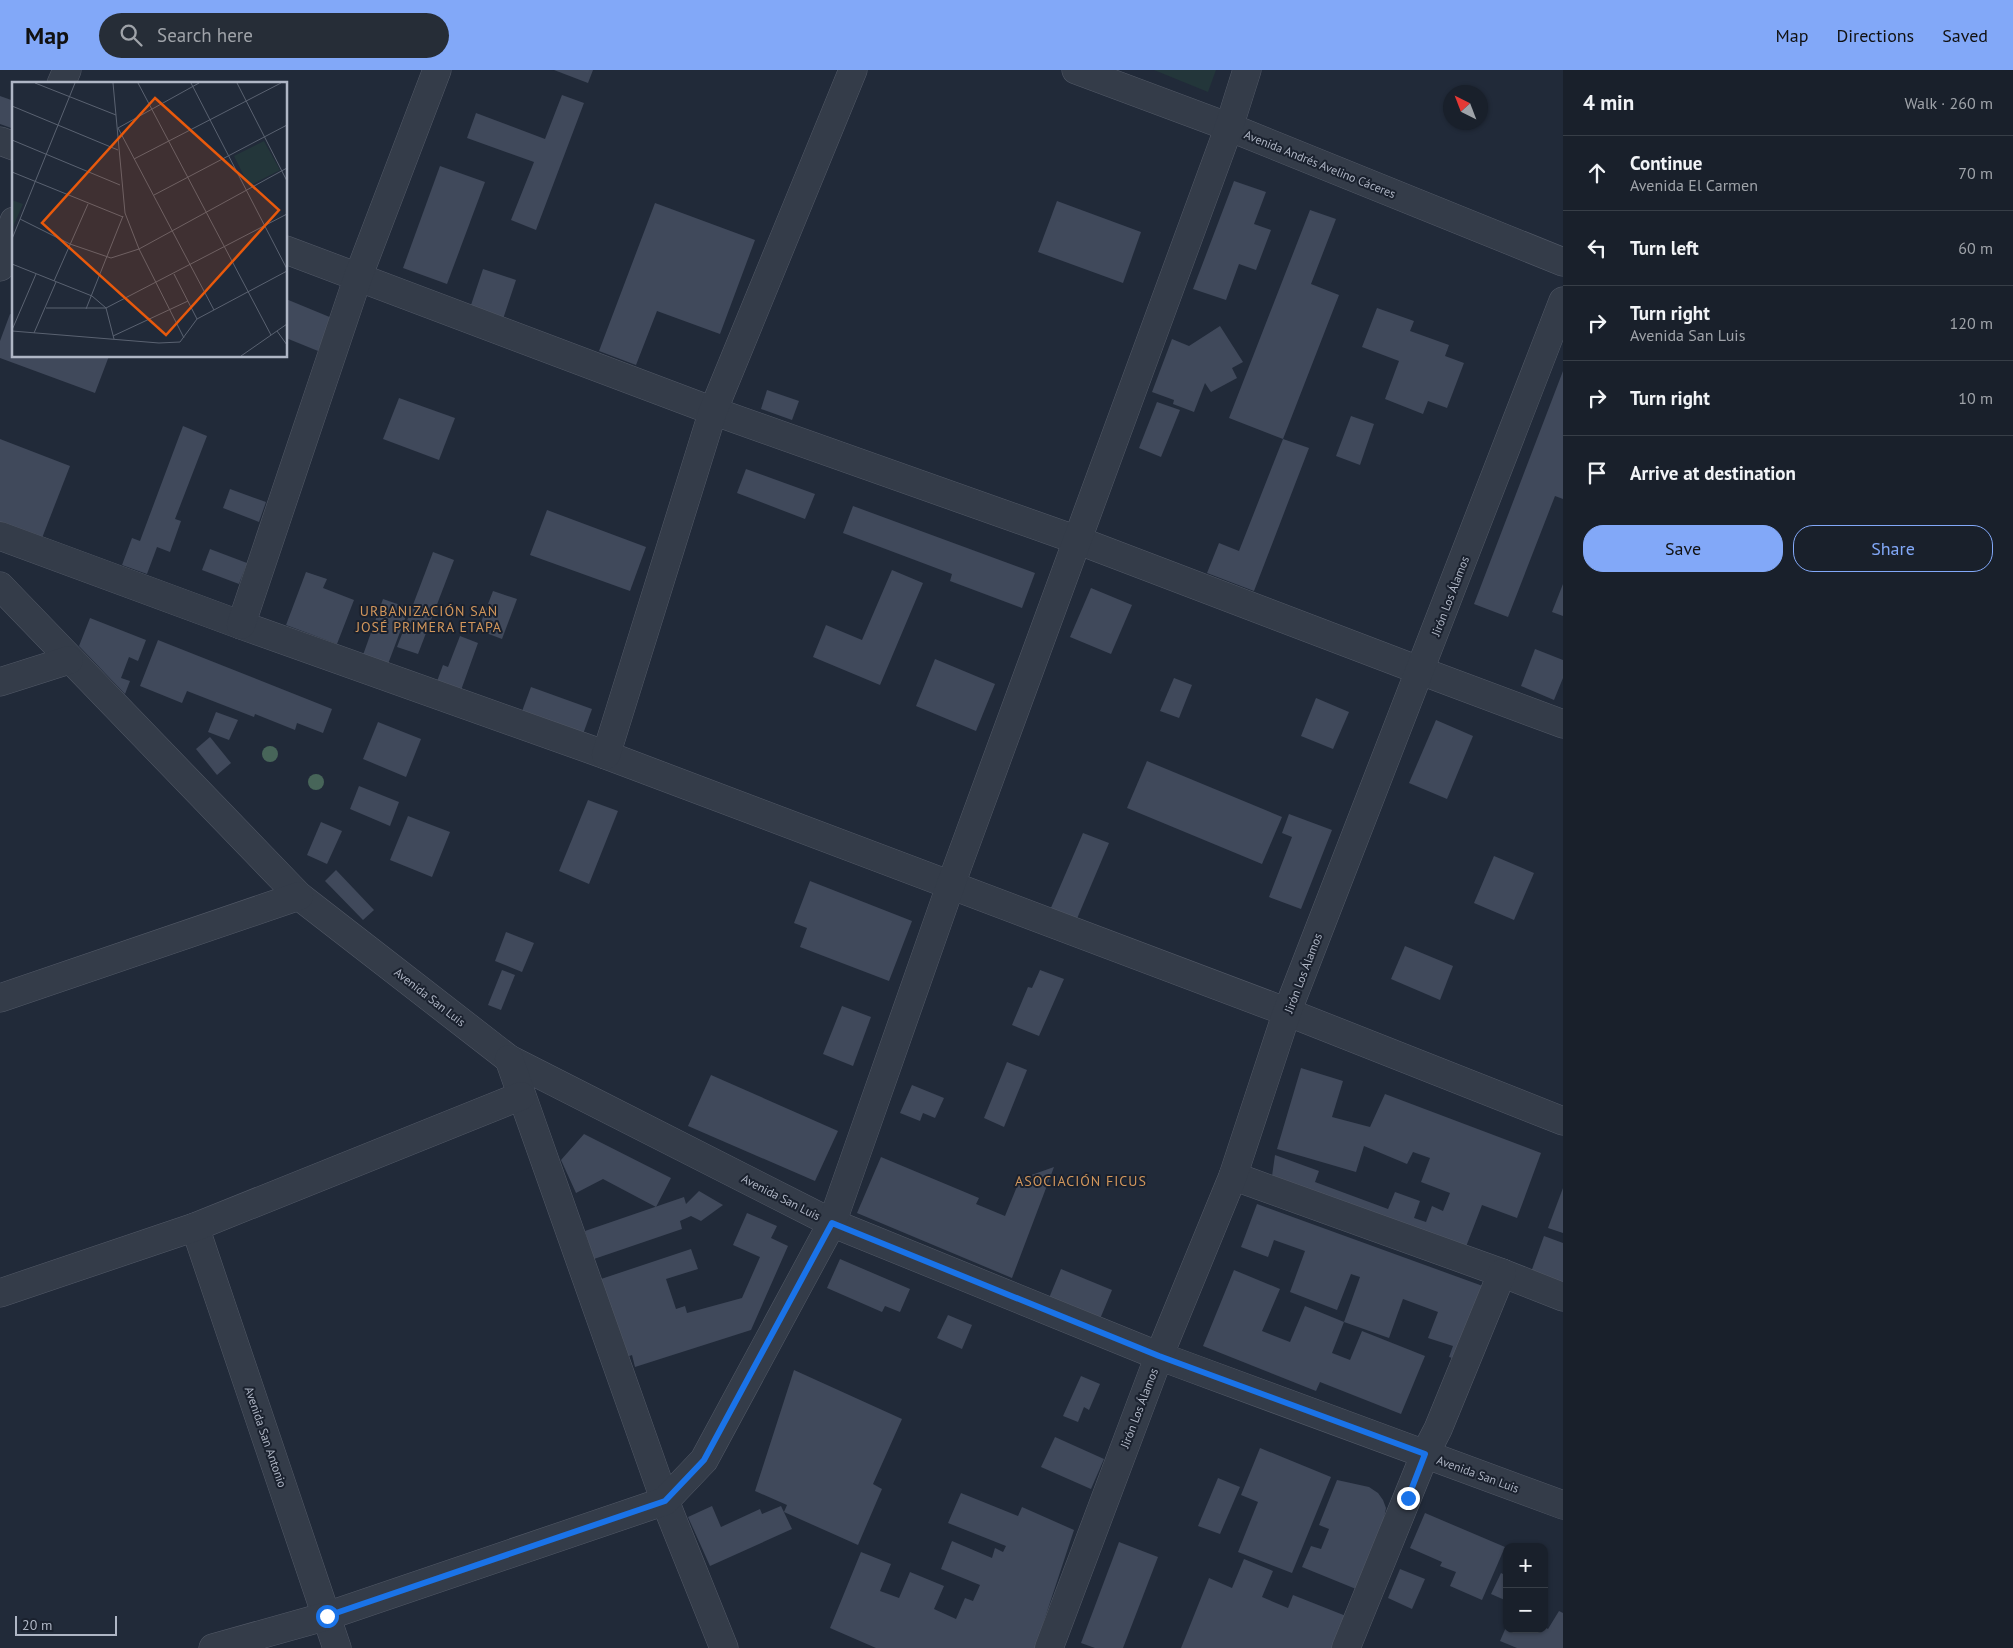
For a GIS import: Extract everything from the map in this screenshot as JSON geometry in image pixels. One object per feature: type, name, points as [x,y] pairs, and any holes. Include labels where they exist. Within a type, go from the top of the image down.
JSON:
[{"type":"street","points":[[62,82],[67,70]]},
{"type":"street","points":[[241,625],[358,277],[437,70]]},
{"type":"street","points":[[606,755],[713,411],[853,70]]},
{"type":"street","name":"Avenida Andrés Avelino Cáceres","points":[[1076,70],[1228,127],[1563,262]]},
{"type":"street","points":[[213,1648],[327,1616],[665,1501],[704,1460],[832,1223],[951,884],[1228,127],[1247,70]]},
{"type":"street","points":[[0,141],[12,145]]},
{"type":"street","points":[[0,267],[12,228]]},
{"type":"street","points":[[288,251],[713,411],[1077,540],[1563,724]]},
{"type":"street","name":"Jirón Los Álamos","points":[[1049,1648],[1159,1356],[1233,1176],[1287,1012],[1421,671],[1563,301]]},
{"type":"street","points":[[0,536],[241,625],[606,755],[951,884],[1287,1012],[1563,1121]]},
{"type":"street","name":"Avenida San Luis","points":[[0,586],[69,660],[299,896],[509,1059],[832,1223],[1159,1356],[1563,1505]]},
{"type":"street","points":[[0,682],[69,660]]},
{"type":"street","points":[[0,998],[299,896]]},
{"type":"street","points":[[509,1059],[665,1501],[724,1648]]},
{"type":"street","points":[[0,1293],[195,1227],[521,1096]]},
{"type":"street","points":[[1233,1176],[1502,1273],[1563,1298]]},
{"type":"street","name":"Avenida San Antonio","points":[[195,1227],[337,1648]]},
{"type":"street","points":[[1346,1648],[1425,1454],[1438,1430],[1502,1273]]},
{"type":"green space","points":[[1154,70],[1216,70],[1208,92]]},
{"type":"building","points":[[554,70],[593,70],[588,83]]},
{"type":"building","points":[[562,95],[584,103],[536,230],[511,220],[534,162],[467,138],[476,113],[545,139]]},
{"type":"building","points":[[0,96],[12,100],[12,128],[0,124]]},
{"type":"building","points":[[440,166],[485,182],[447,284],[403,268]]},
{"type":"building","points":[[1234,181],[1266,192],[1254,224],[1271,230],[1256,270],[1239,264],[1226,300],[1193,289]]},
{"type":"building","points":[[1057,201],[1141,232],[1123,283],[1038,252]]},
{"type":"building","points":[[655,203],[755,240],[720,334],[657,311],[636,365],[599,351]]},
{"type":"building","points":[[1310,210],[1336,219],[1311,284],[1339,295],[1283,439],[1229,418]]},
{"type":"building","points":[[483,269],[516,280],[503,319],[470,308]]},
{"type":"building","points":[[288,300],[332,318],[318,351],[288,339]]},
{"type":"building","points":[[1377,308],[1414,321],[1410,331],[1449,345],[1445,356],[1464,363],[1447,408],[1428,401],[1423,414],[1385,399],[1399,361],[1362,347]]},
{"type":"building","points":[[10,314],[12,314],[12,358],[108,358],[95,393],[0,358],[0,341]]},
{"type":"building","points":[[1220,326],[1243,362],[1232,368],[1237,378],[1211,392],[1205,383],[1194,412],[1173,404],[1174,400],[1152,392],[1172,339],[1189,346]]},
{"type":"building","points":[[1563,371],[1563,499],[1555,496],[1508,617],[1474,604]]},
{"type":"building","points":[[767,390],[799,401],[792,420],[761,409]]},
{"type":"building","points":[[399,398],[455,418],[439,460],[383,439]]},
{"type":"building","points":[[1157,402],[1180,410],[1161,457],[1139,448]]},
{"type":"building","points":[[1351,416],[1374,424],[1360,465],[1336,456]]},
{"type":"building","points":[[183,426],[207,436],[175,519],[181,521],[170,552],[157,547],[147,574],[122,565],[132,538],[140,541]]},
{"type":"building","points":[[0,439],[70,466],[42,538],[0,522]]},
{"type":"building","points":[[1283,439],[1309,448],[1254,591],[1207,573],[1219,543],[1239,551]]},
{"type":"building","points":[[746,469],[815,494],[805,519],[737,493]]},
{"type":"building","points":[[230,489],[266,502],[259,522],[223,508]]},
{"type":"building","points":[[853,506],[1035,573],[1022,608],[950,581],[952,574],[843,533]]},
{"type":"building","points":[[547,510],[646,547],[630,591],[530,555]]},
{"type":"building","points":[[210,549],[247,563],[239,584],[202,570]]},
{"type":"building","points":[[433,552],[454,560],[418,654],[397,647]]},
{"type":"building","points":[[892,570],[923,583],[880,685],[813,657],[826,625],[862,640]]},
{"type":"building","points":[[306,572],[327,579],[323,588],[354,600],[337,644],[286,625]]},
{"type":"building","points":[[1563,584],[1563,616],[1552,612]]},
{"type":"building","points":[[1091,588],[1132,605],[1111,654],[1070,637]]},
{"type":"building","points":[[493,591],[517,599],[502,639],[478,630]]},
{"type":"building","points":[[383,599],[409,608],[388,664],[363,655]]},
{"type":"building","points":[[90,618],[146,640],[138,661],[129,657],[121,678],[130,681],[125,694],[79,646]]},
{"type":"building","points":[[460,636],[478,643],[460,693],[436,684],[443,665],[448,667]]},
{"type":"building","points":[[158,640],[332,709],[323,733],[297,723],[295,730],[255,714],[254,717],[187,691],[182,703],[140,686]]},
{"type":"building","points":[[1535,649],[1563,660],[1563,678],[1554,700],[1521,686]]},
{"type":"building","points":[[935,659],[995,684],[976,731],[916,706]]},
{"type":"building","points":[[1174,678],[1192,685],[1179,718],[1160,711]]},
{"type":"building","points":[[531,687],[592,709],[582,737],[521,714]]},
{"type":"building","points":[[1316,698],[1349,712],[1333,749],[1301,736]]},
{"type":"building","points":[[216,712],[238,720],[229,740],[208,732]]},
{"type":"building","points":[[1436,720],[1473,736],[1447,799],[1409,783]]},
{"type":"building","points":[[378,722],[421,739],[406,777],[363,759]]},
{"type":"building","points":[[210,737],[231,763],[217,775],[196,749]]},
{"type":"building","points":[[1147,761],[1282,817],[1262,864],[1127,808]]},
{"type":"building","points":[[359,786],[399,802],[390,826],[350,809]]},
{"type":"building","points":[[588,800],[618,811],[589,884],[559,871]]},
{"type":"building","points":[[1289,814],[1332,830],[1301,909],[1269,897],[1292,837],[1282,833]]},
{"type":"building","points":[[408,816],[450,832],[432,877],[390,860]]},
{"type":"building","points":[[321,822],[342,831],[327,864],[307,855]]},
{"type":"building","points":[[1083,833],[1109,843],[1076,921],[1050,910]]},
{"type":"building","points":[[1494,856],[1534,873],[1514,920],[1474,903]]},
{"type":"building","points":[[336,870],[374,910],[363,920],[325,881]]},
{"type":"building","points":[[810,881],[912,921],[889,981],[800,947],[807,928],[794,923]]},
{"type":"building","points":[[506,932],[534,943],[522,972],[495,961]]},
{"type":"building","points":[[1405,946],[1453,966],[1440,1000],[1391,979]]},
{"type":"building","points":[[502,970],[515,975],[501,1010],[488,1005]]},
{"type":"building","points":[[1040,970],[1064,979],[1039,1036],[1012,1025],[1028,987],[1032,988]]},
{"type":"building","points":[[842,1006],[871,1017],[853,1066],[823,1054]]},
{"type":"building","points":[[1007,1062],[1027,1070],[1004,1127],[984,1118]]},
{"type":"building","points":[[1301,1068],[1343,1081],[1332,1117],[1370,1127],[1385,1094],[1541,1153],[1517,1218],[1482,1205],[1464,1252],[1271,1183],[1275,1155],[1319,1171],[1315,1182],[1388,1209],[1395,1192],[1420,1201],[1414,1218],[1426,1222],[1432,1206],[1443,1211],[1450,1193],[1421,1182],[1430,1158],[1413,1152],[1407,1164],[1364,1146],[1356,1172],[1277,1149]]},
{"type":"building","points":[[711,1075],[838,1131],[815,1181],[688,1126]]},
{"type":"building","points":[[912,1085],[944,1098],[935,1118],[923,1113],[920,1121],[900,1113]]},
{"type":"building","points":[[584,1134],[671,1178],[656,1207],[603,1179],[576,1193],[561,1160]]},
{"type":"building","points":[[881,1157],[979,1198],[976,1204],[1005,1216],[1020,1179],[1054,1167],[1012,1278],[857,1213]]},
{"type":"building","points":[[1563,1188],[1563,1233],[1548,1228]]},
{"type":"building","points":[[699,1191],[723,1205],[701,1221],[691,1216],[680,1221],[682,1229],[594,1259],[585,1231],[684,1197],[686,1204]]},
{"type":"building","points":[[1257,1204],[1491,1289],[1462,1361],[1449,1357],[1453,1346],[1428,1338],[1438,1312],[1403,1299],[1389,1338],[1344,1322],[1360,1277],[1351,1274],[1337,1310],[1290,1292],[1305,1251],[1274,1240],[1268,1257],[1241,1247]]},
{"type":"building","points":[[747,1213],[777,1226],[771,1238],[788,1246],[751,1330],[635,1367],[632,1355],[624,1358],[598,1280],[691,1249],[698,1269],[666,1279],[676,1309],[685,1306],[687,1313],[742,1298],[760,1257],[733,1245]]},
{"type":"building","points":[[1544,1236],[1563,1243],[1563,1287],[1530,1275]]},
{"type":"building","points":[[840,1259],[910,1289],[900,1312],[885,1306],[882,1312],[827,1288]]},
{"type":"building","points":[[1061,1269],[1112,1290],[1100,1319],[1049,1298]]},
{"type":"building","points":[[1234,1270],[1280,1289],[1262,1331],[1290,1342],[1305,1306],[1344,1322],[1332,1353],[1350,1360],[1362,1331],[1425,1356],[1401,1414],[1320,1382],[1316,1391],[1203,1346]]},
{"type":"building","points":[[948,1315],[972,1325],[962,1349],[937,1338]]},
{"type":"building","points":[[794,1370],[902,1419],[873,1484],[882,1489],[858,1545],[784,1512],[787,1505],[755,1491]]},
{"type":"building","points":[[1081,1376],[1100,1384],[1089,1410],[1084,1407],[1078,1422],[1063,1416]]},
{"type":"building","points":[[1055,1437],[1104,1459],[1091,1489],[1041,1467]]},
{"type":"building","points":[[1260,1448],[1331,1477],[1292,1573],[1238,1552],[1258,1502],[1241,1495]]},
{"type":"building","points":[[1218,1478],[1240,1487],[1220,1534],[1198,1526]]},
{"type":"building","points":[[1337,1480],[1369,1487],[1378,1493],[1386,1508],[1383,1523],[1356,1589],[1302,1567],[1311,1546],[1321,1549],[1329,1529],[1319,1525]]},
{"type":"building","points":[[961,1493],[1018,1516],[1022,1507],[1074,1530],[1035,1648],[876,1648],[830,1628],[861,1552],[891,1564],[880,1591],[899,1598],[910,1572],[944,1586],[934,1609],[956,1619],[965,1598],[973,1601],[980,1585],[941,1569],[952,1541],[992,1558],[995,1548],[1003,1552],[1006,1546],[948,1523]]},
{"type":"building","points":[[712,1506],[721,1527],[760,1509],[762,1514],[781,1506],[792,1529],[710,1566],[688,1517]]},
{"type":"building","points":[[1425,1513],[1503,1546],[1503,1552],[1482,1600],[1450,1586],[1456,1572],[1440,1566],[1442,1562],[1410,1548]]},
{"type":"building","points":[[1119,1542],[1158,1557],[1123,1648],[1095,1648],[1081,1643]]},
{"type":"building","points":[[1244,1559],[1273,1571],[1262,1597],[1288,1608],[1293,1595],[1346,1616],[1334,1648],[1181,1648],[1209,1578],[1232,1588]]},
{"type":"building","points":[[1400,1569],[1425,1579],[1412,1609],[1388,1598]]},
{"type":"building","points":[[1501,1573],[1503,1574],[1503,1599],[1491,1594]]},
{"type":"building","points":[[1559,1611],[1563,1613],[1563,1648],[1517,1648],[1500,1641],[1504,1633],[1548,1633],[1548,1629]]},
{"type":"district","name":"URBANIZACIÓN SAN JOSÉ PRIMERA ETAPA","points":[[429,620]]},
{"type":"district","name":"ASOCIACIÓN FICUS","points":[[1081,1181]]},
{"type":"route","points":[[327,1616],[665,1501],[704,1460],[832,1223],[1159,1356],[1425,1454],[1408,1498]]}]
